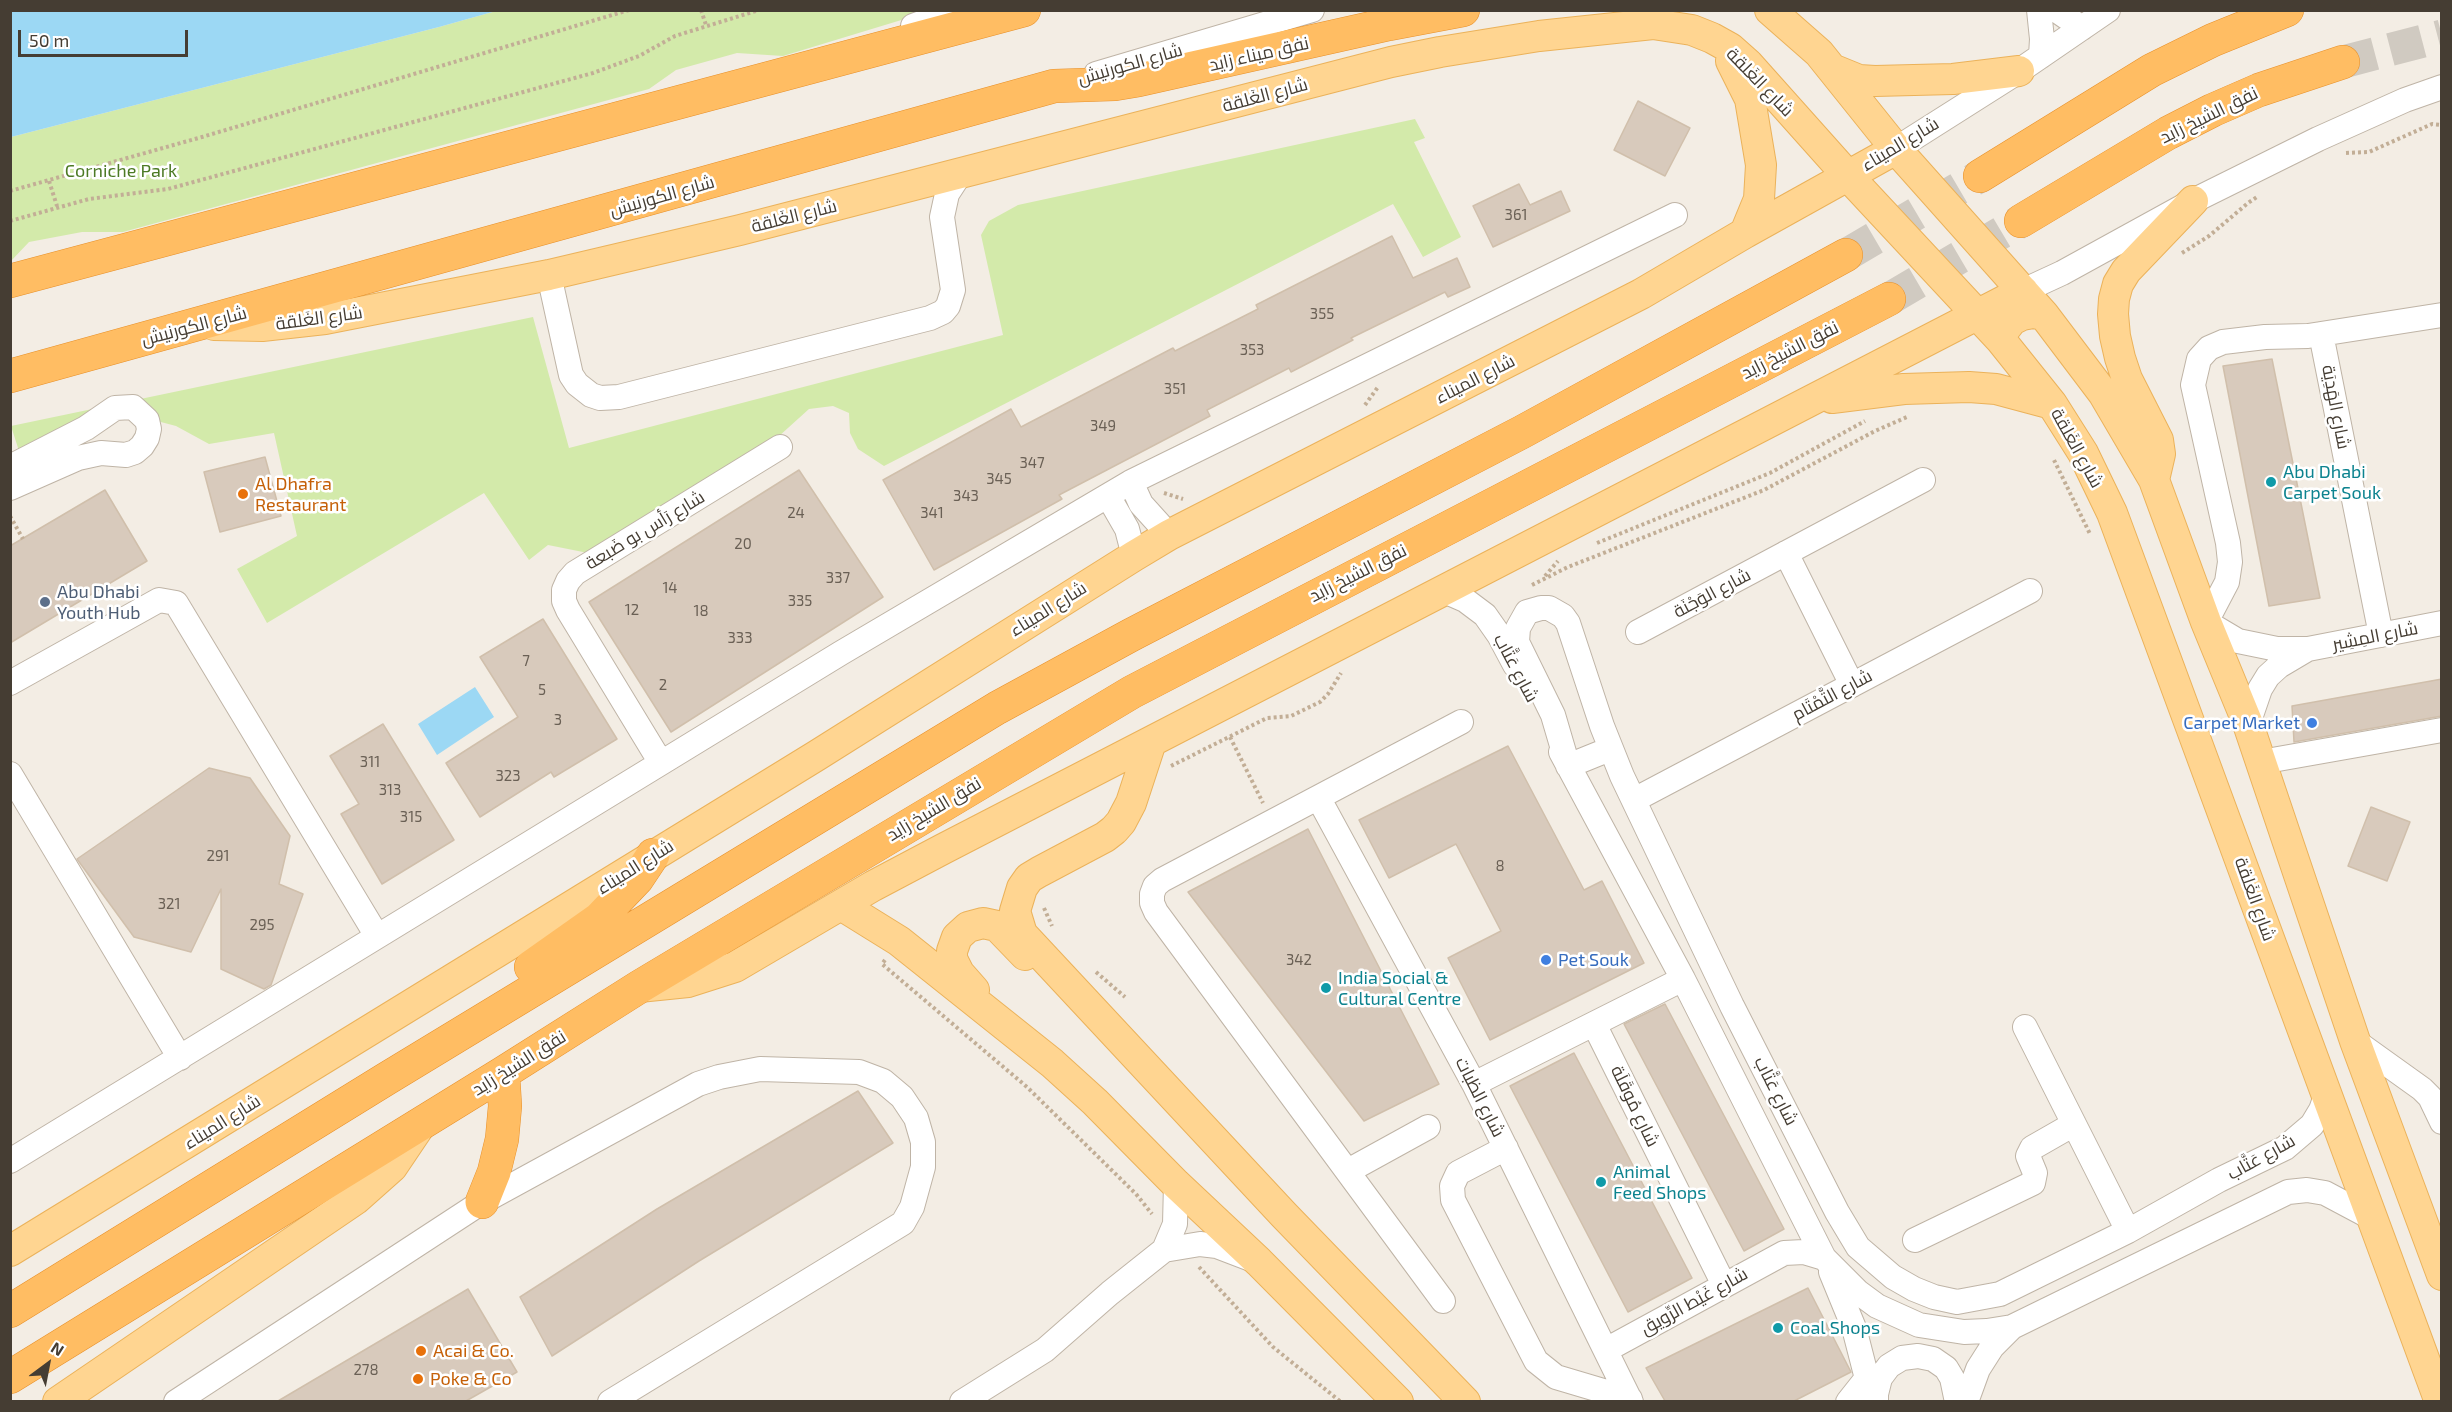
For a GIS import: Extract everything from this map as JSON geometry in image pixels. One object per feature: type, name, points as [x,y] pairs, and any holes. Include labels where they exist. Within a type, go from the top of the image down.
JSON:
[{"type":"highway","points":[[10,281],[1024,10]]},
{"type":"highway","name":"نفق ميناء زايد","points":[[1054,86],[1139,80],[1389,24],[1463,10]]},
{"type":"highway","points":[[1980,176],[2152,70],[2213,40],[2288,10]]},
{"type":"highway","name":"نفق الشيخ زايد","points":[[2021,221],[2168,133],[2213,110],[2259,90],[2343,62]]},
{"type":"highway","name":"شارع الكورنيش","points":[[10,376],[1054,86]]},
{"type":"highway","points":[[10,1311],[386,1079],[931,748],[1063,671],[1460,465],[1846,255]]},
{"type":"highway","name":"نفق الشيخ زايد","points":[[10,1377],[639,987],[1132,692],[1889,299]]},
{"type":"highway","points":[[386,1079],[415,1044],[599,919],[638,879],[653,855]]},
{"type":"highway","points":[[482,1202],[494,1172],[502,1139],[505,1106],[503,1073]]},
{"type":"main road","points":[[1770,10],[1819,53],[1896,149],[2044,315],[2103,393],[2154,480],[2206,622],[2248,724],[2355,1041],[2442,1275]]},
{"type":"main road","name":"شارع الغَلقة","points":[[199,325],[262,326],[326,319],[549,275],[740,230],[1390,62],[1459,48],[1539,36],[1653,24],[1692,30],[1712,38],[1730,48],[1748,64],[2000,339],[2052,404],[2083,453],[2112,513],[2440,1401]]},
{"type":"main road","points":[[1712,38],[1734,66],[1743,82],[1754,117],[1762,182],[1759,199],[1744,232]]},
{"type":"main road","points":[[1832,69],[1859,80],[1875,81],[1953,79],[2030,64]]},
{"type":"main road","points":[[1840,167],[1837,160],[1854,157],[1864,152],[1873,139],[1876,124]]},
{"type":"main road","name":"شارع الميناء","points":[[17,1243],[653,855],[1169,535],[1641,294],[1744,232],[1840,167],[1896,149]]},
{"type":"main road","points":[[2154,480],[2158,467],[2158,440],[2127,379],[2120,358],[2112,314],[2114,299],[2118,284],[2126,271],[2193,201]]},
{"type":"main road","points":[[639,987],[688,982],[735,967],[933,854],[2023,291]]},
{"type":"main road","points":[[2000,339],[2012,320],[2033,313],[2044,315]]},
{"type":"main road","points":[[1800,405],[1878,391],[1969,387],[1996,389],[2052,404]]},
{"type":"main road","points":[[1151,742],[1131,803],[1121,822],[1105,837],[1029,878],[1019,893],[1015,911],[1022,934],[1082,978],[1284,1215],[1465,1401]]},
{"type":"main road","points":[[841,905],[892,937],[1008,1026],[1095,1102],[1398,1401]]},
{"type":"main road","points":[[1008,1026],[955,966],[952,959],[954,944],[962,931],[968,927],[983,923],[998,926],[1042,974],[1056,984],[1082,978]]},
{"type":"main road","points":[[62,1399],[357,1199],[392,1167],[421,1124]]},
{"type":"main road","points":[[62,1399],[94,1401]]},
{"type":"street","points":[[847,57],[909,27],[956,10]]},
{"type":"street","name":"شارع الكورنيش","points":[[1054,86],[1312,10]]},
{"type":"street","points":[[2030,64],[2042,39],[2039,10]]},
{"type":"street","points":[[2056,10],[2082,28]]},
{"type":"street","name":"شارع الميناء","points":[[1896,149],[2030,64],[2109,10]]},
{"type":"street","points":[[2023,291],[2062,273],[2193,201],[2318,139],[2405,100],[2442,87]]},
{"type":"street","points":[[2318,139],[2374,131],[2442,104]]},
{"type":"street","points":[[549,275],[572,375],[583,390],[591,395],[600,398],[619,397],[930,318],[943,312],[948,306],[953,290],[942,217],[947,194],[960,174]]},
{"type":"street","points":[[10,1161],[841,653],[1131,482],[1676,215]]},
{"type":"street","points":[[2206,622],[2227,582],[2230,562],[2228,543],[2193,385],[2199,359],[2210,348],[2223,342],[2321,334],[2442,315]]},
{"type":"street","name":"شارع الهَدِيَة","points":[[2321,334],[2381,635]]},
{"type":"street","points":[[10,467],[86,428],[115,408],[134,407],[147,420],[149,429],[147,438],[135,452],[126,455],[101,453],[78,458],[10,488]]},
{"type":"street","name":"شارع رَأس بو ضَبعة","points":[[661,763],[568,610],[564,601],[564,590],[568,580],[575,573],[780,447]]},
{"type":"street","name":"شارع الوَجْنَة","points":[[1638,632],[1923,480]]},
{"type":"street","points":[[1131,482],[1141,504],[1169,535]]},
{"type":"street","points":[[1108,496],[1127,529],[1134,556]]},
{"type":"street","points":[[1786,553],[1852,685]]},
{"type":"street","name":"شارع عَتَّاب","points":[[1442,590],[1476,607],[1493,624],[1683,980],[1825,1258],[1854,1329],[1875,1401]]},
{"type":"street","name":"شارع التَّمْتَام","points":[[1634,800],[2030,591]]},
{"type":"street","points":[[10,683],[159,600],[176,603],[377,936]]},
{"type":"street","name":"شارع عَتَّاب","points":[[1568,766],[1553,715],[1517,642],[1518,628],[1527,612],[1534,609],[1549,608],[1556,611],[1568,623],[1610,749],[1722,986],[1837,1212],[1858,1247],[1875,1263],[1914,1289],[1934,1297],[1957,1302],[1978,1300],[2000,1294],[2128,1231],[2219,1180],[2284,1148],[2312,1125],[2327,1093]]},
{"type":"street","name":"شارع المِشِير","points":[[2206,622],[2226,635],[2251,645],[2277,650],[2308,649],[2442,623]]},
{"type":"street","name":"شارع المِشِير","points":[[2248,724],[2260,689],[2268,676],[2279,666],[2308,649]]},
{"type":"street","points":[[1443,1301],[1152,903],[1152,894],[1155,886],[1162,880],[1461,722]]},
{"type":"street","points":[[2261,762],[2442,730]]},
{"type":"street","points":[[1568,766],[1610,749]]},
{"type":"street","points":[[10,774],[180,1058]]},
{"type":"street","name":"شارع الظبات","points":[[1319,799],[1474,1084],[1630,1400]]},
{"type":"street","points":[[1474,1084],[1683,980]]},
{"type":"street","name":"شارع مُوقَلَة","points":[[1594,1024],[1724,1285]]},
{"type":"street","points":[[2025,1027],[2128,1231]]},
{"type":"street","points":[[2355,1041],[2422,1089],[2430,1097],[2442,1122]]},
{"type":"street","points":[[176,1401],[482,1202],[678,1093],[719,1077],[740,1072],[779,1069],[859,1072],[883,1081],[902,1097],[916,1118],[923,1142],[923,1167],[912,1207],[903,1222],[610,1401]]},
{"type":"street","points":[[1915,1240],[2033,1183],[2035,1173],[2028,1156],[2032,1148],[2074,1124]]},
{"type":"street","points":[[1348,1171],[1428,1127]]},
{"type":"street","points":[[1506,1148],[1458,1173],[1452,1186],[1453,1200],[1536,1361],[1557,1377],[1630,1400]]},
{"type":"street","points":[[962,1401],[1045,1350],[1110,1293],[1164,1250],[1176,1224],[1176,1184]]},
{"type":"street","name":"شارع عَتَّاب","points":[[1825,1258],[1858,1292],[1897,1316],[1919,1325],[1964,1332],[1987,1332],[2012,1327],[2288,1192],[2307,1190],[2325,1193],[2372,1218]]},
{"type":"street","points":[[1784,1254],[1804,1217]]},
{"type":"street","points":[[1164,1250],[1200,1244],[1232,1251],[1259,1262]]},
{"type":"street","name":"شارع غَيْط الرِّويق","points":[[1606,1350],[1784,1254],[1804,1252],[1825,1258]]},
{"type":"street","name":"شارع عَتَّاب","points":[[1966,1401],[1978,1369],[1992,1347],[2012,1327]]},
{"type":"street","points":[[1875,1401],[1880,1378],[1889,1366],[1902,1358],[1918,1356],[1933,1359],[1946,1368],[1952,1378],[1957,1401]]},
{"type":"street","points":[[1848,1401],[1867,1378]]},
{"type":"path","points":[[10,191],[629,10]]},
{"type":"path","points":[[701,10],[705,25]]},
{"type":"path","points":[[10,221],[57,206],[114,195],[168,189],[593,73],[625,62],[675,36],[759,10]]},
{"type":"path","points":[[2341,153],[2369,152],[2432,124],[2442,125]]},
{"type":"path","points":[[49,181],[57,206]]},
{"type":"path","points":[[2172,259],[2210,236],[2248,203],[2266,192]]},
{"type":"path","points":[[1595,544],[1770,474],[1874,416]]},
{"type":"path","points":[[1524,590],[1568,567],[1764,490],[1899,419],[1916,417]]},
{"type":"path","points":[[2053,458],[2093,542]]},
{"type":"path","points":[[10,516],[23,539]]},
{"type":"path","points":[[1543,579],[1562,557]]},
{"type":"path","points":[[1164,769],[1267,718],[1291,716],[1320,702],[1328,694],[1346,664]]},
{"type":"path","points":[[1230,737],[1272,823]]},
{"type":"path","points":[[1039,872],[1045,911],[1054,930]]},
{"type":"path","points":[[891,953],[882,964],[1027,1087],[1136,1194],[1157,1220]]},
{"type":"path","points":[[1082,978],[1125,997]]},
{"type":"path","points":[[1196,1263],[1273,1347],[1341,1401]]},
{"type":"green space","name":"Corniche Park","points":[[496,11],[931,11],[783,56],[737,53],[676,70],[649,89],[123,232],[82,232],[29,242],[11,261],[11,137]]},
{"type":"green space","points":[[1415,119],[1425,138],[1414,142],[1461,237],[1423,257],[1393,204],[884,466],[858,449],[850,433],[849,413],[833,406],[809,409],[778,437],[593,554],[548,545],[529,560],[484,493],[267,623],[237,569],[297,536],[274,433],[209,444],[176,426],[157,421],[141,410],[19,451],[11,426],[533,317],[569,448],[1003,335],[981,235],[989,221],[1018,205]]},
{"type":"water","points":[[11,10],[496,10],[496,11],[11,137]]},
{"type":"water","points":[[475,687],[494,717],[437,755],[418,724]]},
{"type":"building","points":[[1638,101],[1690,128],[1665,176],[1614,150]]},
{"type":"building","points":[[1519,184],[1530,205],[1561,191],[1570,211],[1493,247],[1473,206]]},
{"type":"building","points":[[1392,236],[1413,278],[1457,258],[1470,287],[1448,297],[1445,292],[1351,338],[1353,340],[1291,372],[1289,368],[1207,410],[1210,416],[1059,495],[1062,499],[934,570],[883,480],[1011,409],[1021,427],[1173,348],[1175,351],[1258,309],[1256,305]]},
{"type":"building","name":"Abu Dhabi Carpet Souk","points":[[2272,359],[2320,598],[2269,606],[2223,366]]},
{"type":"building","name":"Al Dhafra Restaurant","points":[[265,457],[281,516],[220,532],[204,472]]},
{"type":"building","points":[[799,470],[883,597],[671,732],[589,602]]},
{"type":"building","name":"Abu Dhabi Youth Hub","points":[[105,490],[147,561],[10,643],[10,546]]},
{"type":"building","points":[[543,619],[617,739],[554,777],[551,772],[480,817],[446,763],[518,717],[480,657]]},
{"type":"building","points":[[2442,679],[2442,716],[2294,742],[2292,706]]},
{"type":"building","points":[[383,724],[454,840],[382,884],[341,814],[359,804],[330,756]]},
{"type":"building","points":[[1508,746],[1584,890],[1602,881],[1644,963],[1490,1040],[1448,958],[1501,931],[1456,844],[1389,878],[1359,820]]},
{"type":"building","points":[[209,768],[250,778],[290,836],[279,884],[303,894],[271,985],[264,989],[221,969],[221,889],[191,952],[134,937],[77,859]]},
{"type":"building","points":[[2371,807],[2410,822],[2387,881],[2348,866]]},
{"type":"building","name":"India Social & Cultural Centre","points":[[1308,829],[1439,1084],[1364,1121],[1188,892]]},
{"type":"building","name":"Pet Souk","points":[[1665,1004],[1784,1229],[1744,1251],[1624,1024]]},
{"type":"building","name":"Animal Feed Shops","points":[[1574,1053],[1692,1278],[1628,1312],[1510,1086]]},
{"type":"building","points":[[858,1091],[893,1143],[699,1261],[552,1356],[520,1297],[657,1209]]},
{"type":"building","name":"Coal Shops","points":[[1808,1288],[1851,1372],[1794,1401],[1665,1401],[1646,1368]]},
{"type":"building","points":[[468,1289],[517,1372],[466,1401],[278,1401]]},
{"type":"tunnel","points":[[2343,62],[2442,36]]},
{"type":"tunnel","points":[[1846,255],[1980,176]]},
{"type":"tunnel","points":[[1889,299],[2021,221]]},
{"type":"place","name":"Abu Dhabi Carpet Souk","points":[[2271,482]]},
{"type":"place","name":"Al Dhafra Restaurant","points":[[243,494]]},
{"type":"place","name":"Abu Dhabi Youth Hub","points":[[45,602]]},
{"type":"place","name":"Carpet Market","points":[[2312,723]]},
{"type":"place","name":"Pet Souk","points":[[1546,960]]},
{"type":"place","name":"India Social & Cultural Centre","points":[[1326,988]]},
{"type":"place","name":"Animal Feed Shops","points":[[1601,1182]]},
{"type":"place","name":"Coal Shops","points":[[1778,1328]]},
{"type":"place","name":"Acai & Co.","points":[[421,1351]]},
{"type":"place","name":"Poke & Co","points":[[418,1379]]}]
